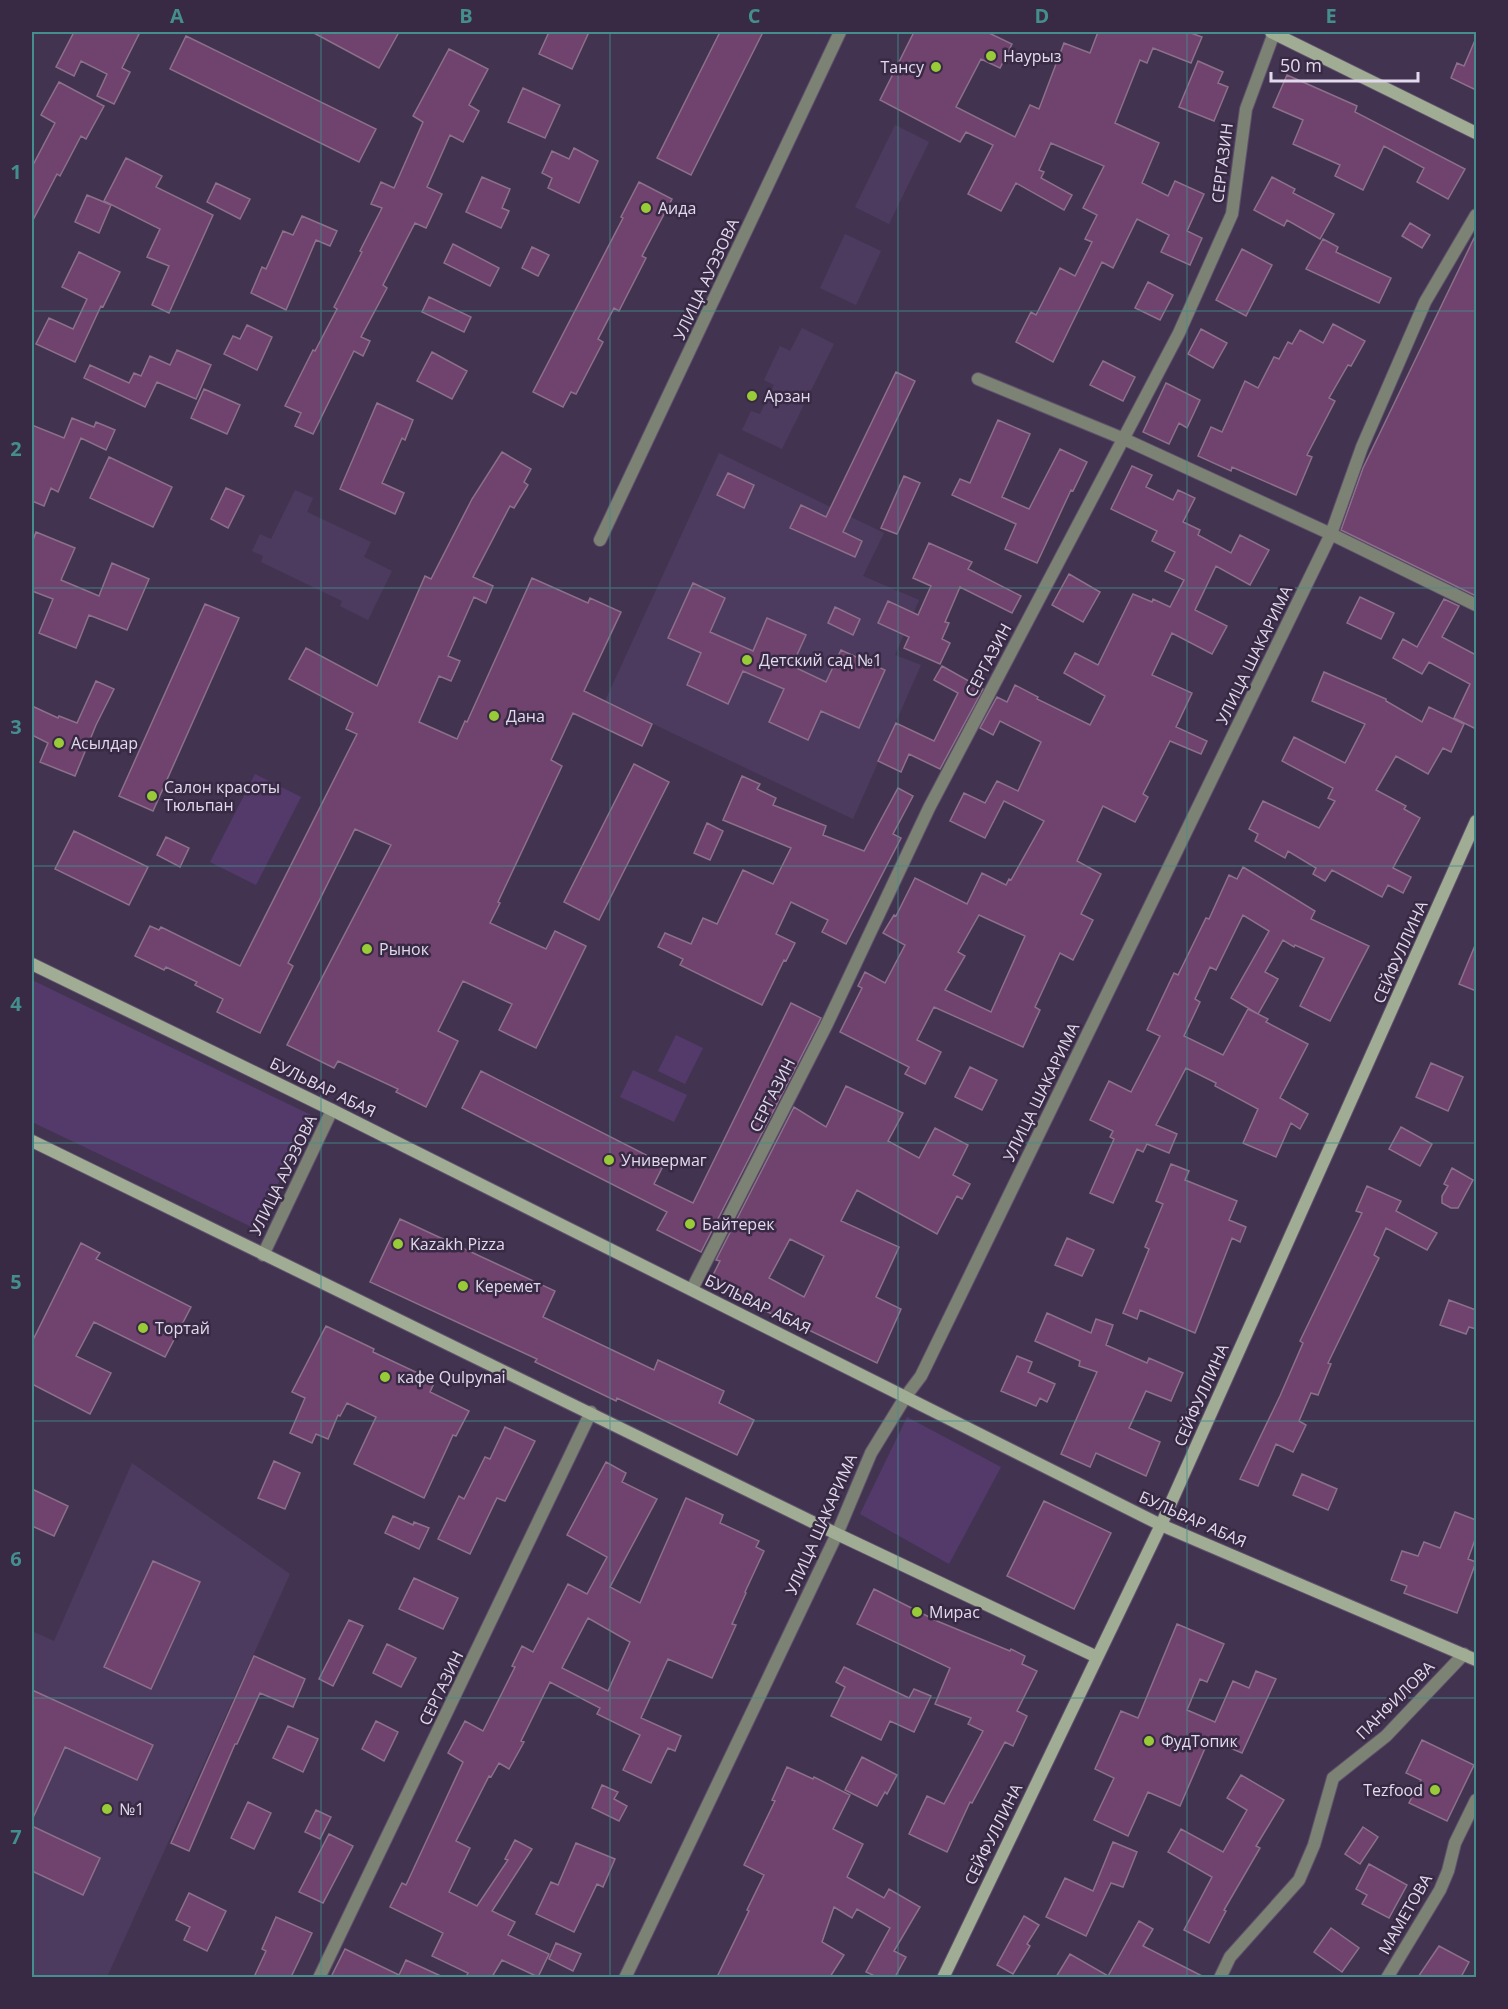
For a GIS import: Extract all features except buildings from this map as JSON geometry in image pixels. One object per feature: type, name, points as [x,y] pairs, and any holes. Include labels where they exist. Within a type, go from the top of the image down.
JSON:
[{"type":"main road","points":[[1272,32],[1476,133]]},
{"type":"main road","name":"СЕЙФУЛЛИНА","points":[[943,1977],[1161,1525],[1476,820]]},
{"type":"main road","name":"БУЛЬВАР АБАЯ","points":[[32,964],[332,1110],[1161,1525],[1476,1660]]},
{"type":"main road","points":[[32,1141],[837,1534],[1097,1657]]},
{"type":"street","name":"УЛИЦА АУЭЗОВА","points":[[600,540],[840,32]]},
{"type":"street","name":"СЕРГАЗИН","points":[[692,1289],[827,1024],[929,808],[1179,333],[1232,214],[1246,109],[1272,32]]},
{"type":"street","name":"УЛИЦА ШАКАРИМА","points":[[625,1977],[837,1534],[871,1453],[921,1376],[1331,534],[1362,447],[1425,302],[1476,215]]},
{"type":"street","points":[[978,379],[1124,439],[1331,534],[1476,605]]},
{"type":"street","name":"УЛИЦА АУЭЗОВА","points":[[263,1255],[332,1110]]},
{"type":"street","name":"СЕРГАЗИН","points":[[319,1977],[591,1412]]},
{"type":"street","name":"ПАНФИЛОВА","points":[[1220,1977],[1230,1957],[1299,1880],[1314,1845],[1333,1778],[1386,1736],[1464,1654]]},
{"type":"street","name":"МАМЕТОВА","points":[[1387,1977],[1440,1890],[1448,1871],[1455,1843],[1476,1800]]},
{"type":"shaded area","points":[[895,125],[929,142],[889,224],[855,207]]},
{"type":"shaded area","points":[[845,234],[881,251],[856,305],[820,288]]},
{"type":"shaded area","points":[[802,328],[834,344],[782,449],[742,430],[751,411],[760,414],[774,385],[764,380],[780,346],[790,351]]},
{"type":"shaded area","points":[[719,453],[884,533],[863,576],[919,600],[895,655],[921,665],[853,819],[605,701]]},
{"type":"shaded area","points":[[295,490],[313,498],[307,512],[371,542],[364,557],[392,571],[368,620],[340,606],[342,601],[261,562],[263,556],[252,551],[260,534],[271,539]]},
{"type":"shaded area","points":[[255,774],[301,797],[256,885],[210,862]]},
{"type":"shaded area","points":[[32,980],[311,1115],[256,1229],[32,1122]]},
{"type":"shaded area","points":[[676,1035],[703,1048],[685,1084],[658,1071]]},
{"type":"shaded area","points":[[633,1070],[687,1095],[674,1122],[620,1097]]},
{"type":"shaded area","points":[[907,1417],[1001,1467],[949,1564],[860,1514]]},
{"type":"shaded area","name":"№1","points":[[132,1463],[290,1574],[107,1977],[32,1978],[32,1631],[54,1641]]},
{"type":"place","name":"Наурыз","points":[[991,56]]},
{"type":"place","name":"Тансу","points":[[936,67]]},
{"type":"place","name":"Аида","points":[[646,208]]},
{"type":"place","name":"Арзан","points":[[752,396]]},
{"type":"place","name":"Детский сад №1","points":[[747,660]]},
{"type":"place","name":"Дана","points":[[494,716]]},
{"type":"place","name":"Асылдар","points":[[59,743]]},
{"type":"place","name":"Салон красоты Тюльпан","points":[[152,796]]},
{"type":"place","name":"Рынок","points":[[367,949]]},
{"type":"place","name":"Универмаг","points":[[609,1160]]},
{"type":"place","name":"Байтерек","points":[[690,1224]]},
{"type":"place","name":"Kazakh Pizza","points":[[398,1244]]},
{"type":"place","name":"Керемет","points":[[463,1286]]},
{"type":"place","name":"Тортай","points":[[143,1328]]},
{"type":"place","name":"кафе Qulpynai","points":[[385,1377]]},
{"type":"place","name":"Мирас","points":[[917,1612]]},
{"type":"place","name":"ФудТопик","points":[[1149,1741]]},
{"type":"place","name":"Tezfood","points":[[1435,1790]]},
{"type":"place","name":"№1","points":[[107,1809]]}]
